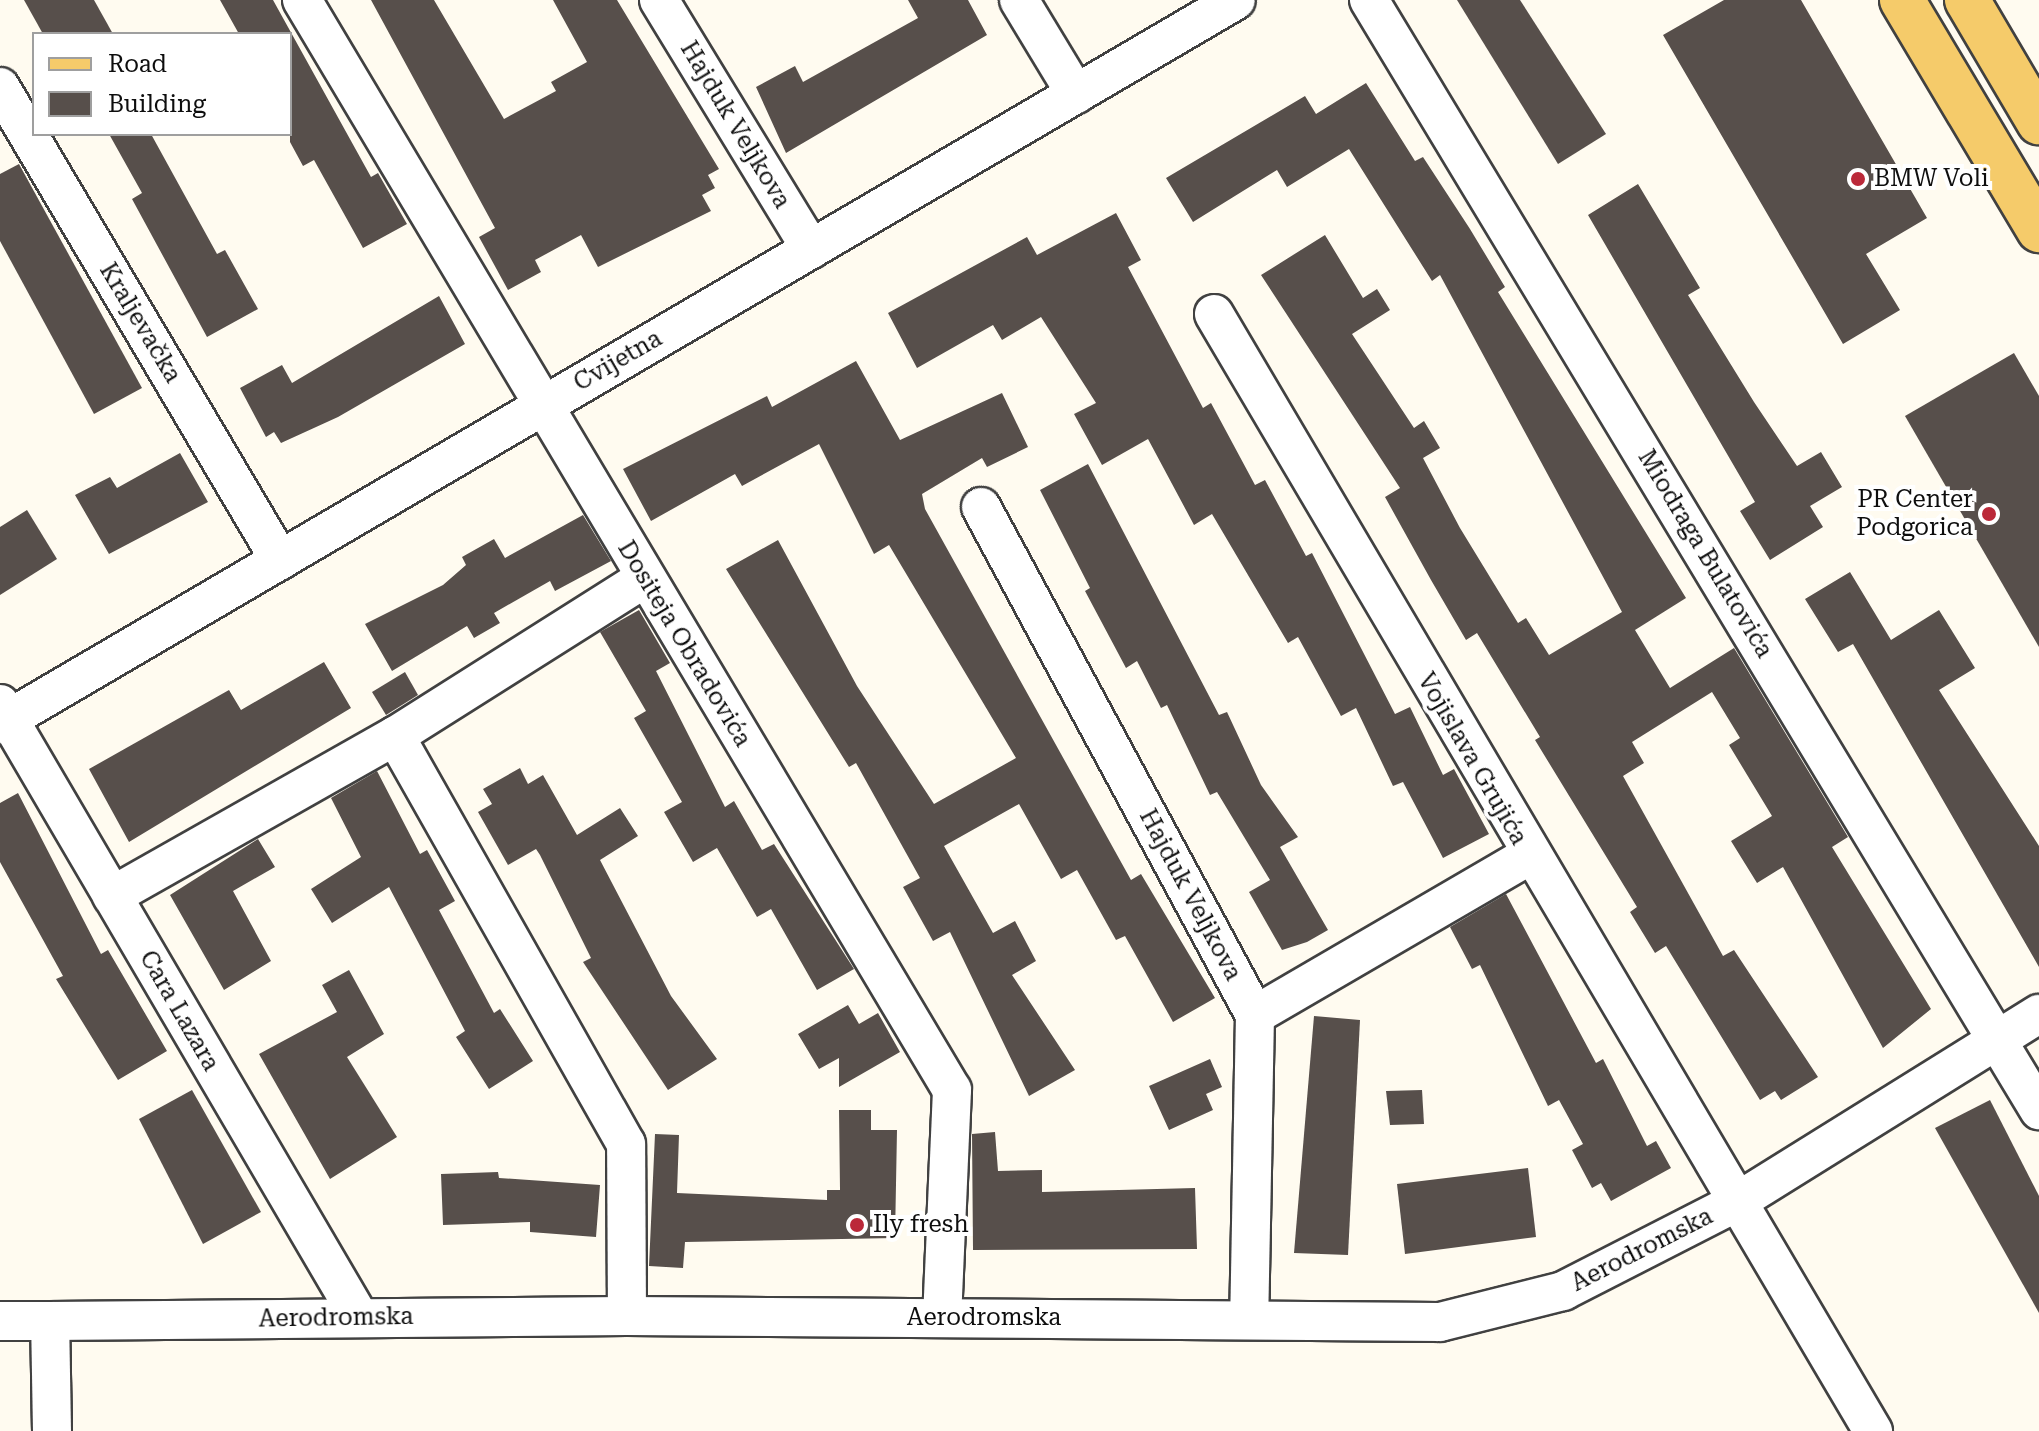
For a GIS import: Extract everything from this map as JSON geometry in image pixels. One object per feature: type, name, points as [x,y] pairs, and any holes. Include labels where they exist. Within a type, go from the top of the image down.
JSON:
[{"type":"main road","points":[[1902,0],[2039,230]]},
{"type":"main road","points":[[1967,0],[2039,122]]},
{"type":"street","name":"Dositeja Obradovića","points":[[302,0],[952,1090],[942,1318]]},
{"type":"street","name":"Hajduk Veljkova","points":[[659,0],[811,249]]},
{"type":"street","points":[[1019,0],[1076,94]]},
{"type":"street","name":"Cvijetna","points":[[3,716],[280,560],[1236,0]]},
{"type":"street","name":"Miodraga Bulatovića","points":[[1369,0],[2039,1110]]},
{"type":"street","name":"Kraljevačka","points":[[0,87],[280,560]]},
{"type":"street","name":"Vojislava Grujića","points":[[1214,314],[1528,856],[1735,1203]]},
{"type":"street","name":"Hajduk Veljkova","points":[[981,507],[1255,1015],[1249,1318]]},
{"type":"street","points":[[112,896],[395,736],[645,578]]},
{"type":"street","name":"Cara Lazara","points":[[3,716],[359,1317]]},
{"type":"street","points":[[395,736],[626,1144],[627,1316]]},
{"type":"street","points":[[1255,1015],[1528,856]]},
{"type":"street","points":[[1735,1203],[2039,1014]]},
{"type":"street","name":"Aerodromska","points":[[0,1321],[627,1316],[1249,1318],[1440,1322],[1563,1291],[1735,1203],[1873,1431]]},
{"type":"street","points":[[50,1321],[52,1431]]},
{"type":"building","points":[[24,0],[94,0],[112,32],[42,32]]},
{"type":"building","points":[[220,0],[273,0],[291,32],[238,32]]},
{"type":"building","points":[[371,0],[434,0],[504,119],[556,91],[551,82],[587,62],[553,0],[617,0],[719,169],[708,175],[715,188],[702,195],[711,211],[598,267],[581,235],[535,260],[541,272],[508,290],[479,237],[495,228]]},
{"type":"building","points":[[908,0],[968,0],[987,35],[786,153],[756,87],[795,66],[803,82],[918,18]]},
{"type":"building","points":[[1457,0],[1520,0],[1606,134],[1558,164]]},
{"type":"building","points":[[1724,0],[1801,0],[1927,218],[1866,254],[1900,310],[1843,344],[1663,35]]},
{"type":"building","points":[[292,34],[371,177],[378,173],[407,224],[363,248],[314,160],[303,166],[290,142]]},
{"type":"building","points":[[1366,83],[1415,161],[1423,157],[1470,229],[1505,287],[1498,292],[1686,598],[1635,630],[1670,688],[1734,648],[1848,837],[1832,847],[1931,1009],[1883,1048],[1783,867],[1757,883],[1731,841],[1772,816],[1729,745],[1740,738],[1712,692],[1632,742],[1644,763],[1623,776],[1723,956],[1734,950],[1818,1077],[1781,1100],[1775,1091],[1760,1100],[1666,946],[1655,953],[1630,912],[1637,907],[1535,740],[1540,737],[1477,633],[1466,640],[1385,497],[1400,488],[1261,275],[1325,235],[1363,298],[1377,289],[1390,310],[1352,334],[1414,428],[1424,421],[1440,448],[1423,458],[1460,528],[1518,623],[1526,618],[1549,655],[1622,612],[1440,275],[1432,281],[1349,149],[1287,187],[1277,170],[1193,222],[1166,178],[1305,96],[1316,114]]},
{"type":"building","points":[[110,136],[152,136],[217,254],[225,250],[258,309],[207,337],[132,199],[142,193]]},
{"type":"building","points":[[19,164],[142,388],[94,414],[0,241],[0,174]]},
{"type":"building","points":[[1638,184],[1700,288],[1688,295],[1797,466],[1821,452],[1842,487],[1810,506],[1823,527],[1770,560],[1740,511],[1755,502],[1588,215]]},
{"type":"building","points":[[1116,213],[1141,260],[1128,267],[1203,408],[1211,403],[1255,485],[1265,480],[1306,556],[1312,553],[1395,714],[1410,707],[1443,775],[1454,769],[1489,834],[1443,858],[1403,782],[1393,786],[1356,708],[1341,716],[1298,637],[1288,643],[1212,514],[1194,525],[1148,439],[1102,465],[1074,414],[1096,403],[1041,317],[1002,340],[993,325],[917,368],[888,313],[1027,237],[1037,255]]},
{"type":"building","points":[[439,296],[465,344],[338,417],[281,443],[274,432],[266,437],[240,388],[282,365],[292,383]]},
{"type":"building","points":[[2014,353],[2039,396],[2039,647],[1905,416]]},
{"type":"building","points":[[856,361],[900,440],[1002,393],[1028,447],[987,467],[982,458],[922,494],[925,509],[1131,880],[1141,874],[1215,998],[1173,1022],[1125,936],[1116,940],[1077,870],[1061,879],[1019,804],[944,846],[993,933],[1015,921],[1036,961],[1012,975],[1075,1070],[1029,1096],[950,932],[933,941],[903,887],[920,878],[856,763],[849,767],[726,569],[778,540],[857,686],[934,804],[1016,758],[889,545],[874,554],[819,444],[742,486],[735,474],[651,521],[623,469],[767,396],[772,407]]},
{"type":"building","points":[[180,453],[208,502],[109,554],[75,495],[110,477],[117,488]]},
{"type":"building","points":[[1088,464],[1219,715],[1227,712],[1261,785],[1298,837],[1280,847],[1328,930],[1307,942],[1282,950],[1249,892],[1270,880],[1217,792],[1210,795],[1167,705],[1161,708],[1137,661],[1126,668],[1085,591],[1090,588],[1040,490]]},
{"type":"building","points":[[27,510],[57,559],[0,595],[0,527]]},
{"type":"building","points":[[583,515],[611,561],[555,591],[550,581],[494,613],[500,623],[474,638],[467,626],[392,671],[365,624],[443,585],[466,565],[462,557],[494,539],[505,558]]},
{"type":"building","points":[[1850,572],[1891,640],[1939,610],[1975,668],[1939,690],[2039,846],[2039,967],[1853,644],[1838,652],[1805,599]]},
{"type":"building","points":[[639,610],[670,663],[656,671],[725,807],[734,801],[762,850],[774,844],[854,969],[817,990],[771,909],[757,917],[717,848],[693,862],[664,812],[682,802],[634,718],[646,711],[600,632]]},
{"type":"building","points":[[324,662],[351,708],[129,842],[89,769],[229,690],[241,710]]},
{"type":"building","points":[[405,672],[418,695],[386,715],[372,692]]},
{"type":"building","points":[[520,768],[528,784],[543,775],[577,835],[620,808],[638,836],[600,860],[671,996],[717,1059],[668,1090],[583,962],[591,958],[536,849],[508,865],[478,812],[492,804],[483,789]]},
{"type":"building","points":[[377,771],[420,854],[427,850],[455,901],[439,910],[494,1013],[500,1009],[533,1061],[489,1089],[456,1037],[465,1031],[389,887],[332,923],[311,889],[361,857],[331,798]]},
{"type":"building","points":[[18,793],[101,954],[108,950],[167,1051],[118,1080],[56,979],[63,976],[0,862],[0,803]]},
{"type":"building","points":[[258,839],[275,867],[233,891],[271,961],[224,990],[170,895]]},
{"type":"building","points":[[1506,894],[1596,1063],[1603,1059],[1647,1146],[1656,1141],[1671,1168],[1611,1201],[1601,1183],[1592,1188],[1572,1150],[1583,1144],[1559,1100],[1548,1106],[1480,965],[1472,969],[1450,927]]},
{"type":"building","points":[[349,970],[384,1034],[347,1057],[397,1137],[330,1179],[259,1054],[337,1012],[322,985]]},
{"type":"building","points":[[848,1005],[859,1024],[878,1013],[900,1052],[839,1087],[839,1058],[819,1069],[798,1034]]},
{"type":"building","points":[[1314,1016],[1360,1020],[1348,1255],[1294,1253]]},
{"type":"building","points":[[1210,1059],[1222,1087],[1206,1094],[1213,1110],[1169,1130],[1149,1086]]},
{"type":"building","points":[[192,1090],[261,1212],[203,1244],[139,1119]]},
{"type":"building","points":[[1422,1090],[1424,1124],[1390,1125],[1386,1091]]},
{"type":"building","points":[[1990,1100],[2039,1196],[2039,1313],[1935,1128]]},
{"type":"building","points":[[839,1110],[871,1110],[871,1130],[897,1130],[895,1238],[685,1242],[683,1268],[649,1266],[655,1134],[679,1135],[677,1193],[827,1200],[827,1190],[840,1190]]},
{"type":"building","points":[[995,1132],[998,1171],[1042,1170],[1042,1192],[1195,1188],[1197,1249],[973,1250],[972,1134]]},
{"type":"building","points":[[1528,1168],[1536,1237],[1405,1254],[1397,1184]]},
{"type":"building","points":[[498,1172],[499,1178],[600,1185],[596,1237],[530,1232],[530,1222],[443,1225],[441,1174]]},
{"type":"place","name":"BMW Voli","points":[[1858,179]]},
{"type":"place","name":"PR Center Podgorica","points":[[1989,514]]},
{"type":"place","name":"Ily fresh","points":[[857,1225]]}]
